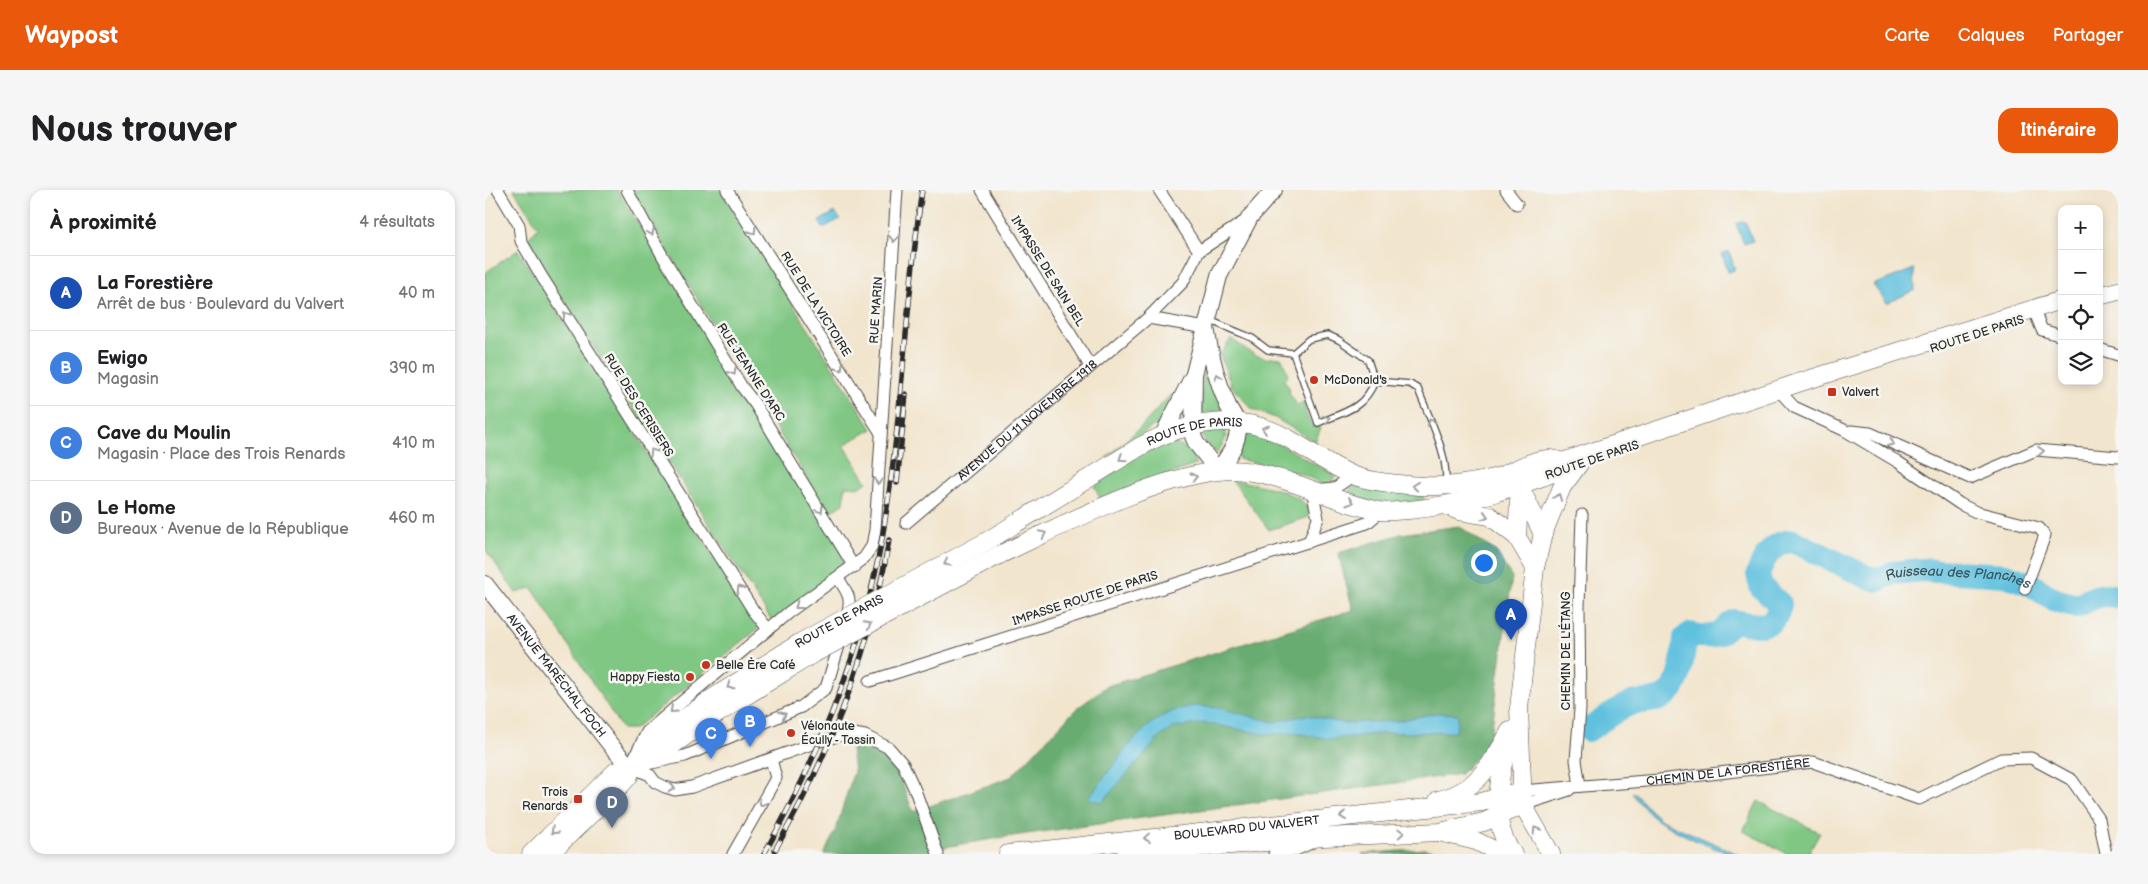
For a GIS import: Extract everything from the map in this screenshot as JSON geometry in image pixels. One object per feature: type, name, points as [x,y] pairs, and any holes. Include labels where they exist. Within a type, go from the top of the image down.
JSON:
[{"type":"main road","points":[[1207,324],[1210,353],[1228,406],[1237,422],[1238,430],[1233,448],[1218,471],[1196,443],[1192,424],[1194,374],[1219,276],[1250,217],[1275,190]]},
{"type":"main road","points":[[2103,289],[2118,286]]},
{"type":"main road","points":[[2103,295],[2118,291]]},
{"type":"main road","name":"ROUTE DE PARIS","points":[[531,854],[615,772],[630,767],[670,747],[716,705],[777,656],[989,540],[1164,433],[1192,424],[1237,422],[1263,427],[1354,475],[1375,482],[1403,485],[1445,498],[1528,463],[1555,458],[1571,463],[2035,311],[2058,302]]},
{"type":"main road","name":"ROUTE DE PARIS","points":[[2035,311],[2058,308]]},
{"type":"main road","points":[[1164,433],[1194,374]]},
{"type":"main road","points":[[1517,537],[1520,485],[1534,470],[1571,463]]},
{"type":"main road","points":[[1551,854],[1522,798],[1519,708],[1535,568],[1543,534],[1571,463]]},
{"type":"main road","name":"ROUTE DE PARIS","points":[[716,705],[999,555],[1134,495],[1172,482],[1218,471],[1257,473],[1380,512],[1520,485]]},
{"type":"main road","points":[[1498,477],[1520,485],[1543,534]]},
{"type":"main road","points":[[1445,498],[1459,511],[1490,516],[1517,537],[1535,568]]},
{"type":"main road","name":"AVENUE MARÉCHAL FOCH","points":[[485,584],[630,767]]},
{"type":"main road","points":[[1374,812],[1444,799],[1480,779],[1492,764],[1510,731],[1519,708]]},
{"type":"main road","points":[[1510,731],[1498,807],[1506,844],[1513,854]]},
{"type":"main road","points":[[549,854],[621,785],[629,776],[630,767]]},
{"type":"main road","name":"CHEMIN DE LA FORESTIÈRE","points":[[1498,807],[1522,798]]},
{"type":"main road","name":"BOULEVARD DU VALVERT","points":[[1008,854],[1374,812],[1427,808],[1498,807]]},
{"type":"main road","name":"BOULEVARD DU VALVERT","points":[[1126,854],[1227,849],[1324,837],[1440,832],[1476,824],[1498,807]]},
{"type":"main road","points":[[1440,832],[1476,841],[1502,854]]},
{"type":"street","name":"RUE DES CERISIERS","points":[[498,190],[519,225],[521,241],[542,276],[753,610],[768,629]]},
{"type":"street","name":"RUE JEANNE D'ARC","points":[[627,190],[662,255],[742,388],[755,404],[784,450],[854,567]]},
{"type":"street","name":"RUE DE LA VICTOIRE","points":[[727,190],[881,433]]},
{"type":"street","name":"RUE MARIN","points":[[854,567],[868,554],[872,546],[897,190]]},
{"type":"street","name":"IMPASSE DE SAIN BEL","points":[[982,190],[1090,366]]},
{"type":"street","points":[[1159,190],[1199,250],[1250,217]]},
{"type":"street","points":[[1506,190],[1517,204]]},
{"type":"street","name":"AVENUE DU 11 NOVEMBRE 1918","points":[[906,522],[1148,318],[1183,282],[1199,250]]},
{"type":"street","points":[[2035,311],[2042,330],[2058,335]]},
{"type":"street","points":[[1148,318],[1207,324]]},
{"type":"street","points":[[2103,350],[2118,355]]},
{"type":"street","points":[[1783,393],[1794,407],[1845,430],[1898,462],[1960,504],[1976,512],[2039,528],[2045,536],[2033,571],[2026,583]]},
{"type":"street","points":[[1845,430],[1870,434],[1970,478],[2036,450],[2118,456]]},
{"type":"street","points":[[1309,542],[1318,518],[1312,490],[1335,488],[1354,475]]},
{"type":"street","name":"IMPASSE ROUTE DE PARIS","points":[[870,681],[1367,523],[1380,512]]},
{"type":"street","name":"CHEMIN DE L'ÉTANG","points":[[1580,786],[1576,760],[1580,709],[1579,606],[1582,515]]},
{"type":"street","points":[[630,767],[647,732],[768,629],[854,567]]},
{"type":"street","points":[[630,767],[685,756],[801,707],[826,688],[837,658],[851,601],[838,578]]},
{"type":"street","points":[[630,767],[650,775],[659,784],[675,790],[692,787],[840,735],[855,734],[877,741],[897,756],[906,769],[938,854]]},
{"type":"street","points":[[733,854],[776,778],[771,758]]},
{"type":"street","name":"CHEMIN DE LA FORESTIÈRE","points":[[1522,798],[1580,786],[1813,762],[1919,799],[2001,759],[2031,758],[2072,780],[2099,819],[2106,854]]},
{"type":"street","points":[[1227,849],[1254,826]]},
{"type":"street","points":[[1274,854],[1297,850],[1324,837]]},
{"type":"lane","points":[[1207,324],[1252,338],[1268,350],[1293,353],[1309,339],[1328,335],[1339,340],[1367,360],[1375,381],[1370,395],[1357,407],[1318,423],[1293,353]]},
{"type":"lane","points":[[1375,381],[1410,384],[1418,389],[1442,450],[1447,470],[1445,498]]},
{"type":"green space","points":[[514,190],[617,190],[850,563],[772,621],[554,286],[527,240],[538,227]]},
{"type":"green space","points":[[631,190],[720,190],[872,429],[844,445],[867,482],[860,487],[845,486],[844,504],[828,513]]},
{"type":"green space","points":[[518,250],[759,628],[634,729],[622,729],[532,588],[516,593],[485,549],[485,273]]},
{"type":"green space","points":[[1231,339],[1255,355],[1270,359],[1271,357],[1282,358],[1288,375],[1284,380],[1290,389],[1289,393],[1297,405],[1303,402],[1309,422],[1321,428],[1315,442],[1275,418],[1252,409],[1232,387],[1220,355]]},
{"type":"green space","points":[[1204,358],[1223,411],[1201,413]]},
{"type":"green space","points":[[1170,395],[1174,396],[1162,420],[1105,459],[1142,426]]},
{"type":"green space","points":[[1226,430],[1225,440],[1217,453],[1207,445],[1200,433]]},
{"type":"green space","points":[[1245,432],[1278,443],[1336,476],[1326,486],[1302,474],[1239,459],[1238,456]]},
{"type":"green space","points":[[1167,441],[1181,446],[1190,452],[1195,460],[1195,465],[1101,500],[1094,486],[1130,461]]},
{"type":"green space","points":[[1232,480],[1266,486],[1291,494],[1301,500],[1307,508],[1309,517],[1269,530]]},
{"type":"green space","points":[[1356,485],[1422,494],[1424,500],[1386,502],[1366,500],[1350,493],[1350,489]]},
{"type":"green space","points":[[1459,526],[1495,551],[1512,577],[1490,742],[1461,774],[1005,837],[933,849],[924,854],[824,854],[835,832],[854,771],[850,742],[874,751],[897,769],[913,812],[1011,777],[1075,710],[1107,686],[1353,610],[1338,553],[1401,534]]},
{"type":"green space","points":[[1758,801],[1820,833],[1808,854],[1788,854],[1743,831]]},
{"type":"green space","points":[[1425,849],[1449,854],[1362,854]]},
{"type":"water","points":[[835,212],[840,219],[823,228],[819,221]]},
{"type":"water","points":[[1745,221],[1753,241],[1744,244],[1736,224]]},
{"type":"water","points":[[1729,251],[1735,270],[1728,272],[1722,254]]},
{"type":"water","points":[[1914,269],[1915,290],[1887,303],[1873,285]]},
{"type":"water","points":[[1197,706],[1219,708],[1273,722],[1307,715],[1342,723],[1398,721],[1435,713],[1458,714],[1456,732],[1385,733],[1331,739],[1295,733],[1263,734],[1205,723],[1172,728],[1159,738],[1102,802],[1088,798],[1122,754],[1147,727],[1178,709]]},
{"type":"water","points":[[1632,793],[1636,794],[1661,820],[1738,854],[1708,846],[1663,824],[1643,807]]},
{"type":"waterway","name":"Ruisseau des Planches","points":[[1588,730],[1626,705],[1656,700],[1666,695],[1676,681],[1682,664],[1685,638],[1690,634],[1704,637],[1710,636],[1719,633],[1734,621],[1757,625],[1769,623],[1774,619],[1780,604],[1761,587],[1758,574],[1763,561],[1771,551],[1786,542],[1793,541],[1867,577],[1878,580],[1893,573],[1921,570],[2006,575],[2030,584],[2053,599],[2076,606],[2101,596],[2118,597]]},
{"type":"railway","points":[[764,854],[803,780],[836,704],[850,665],[872,585],[881,544],[894,456],[911,278],[922,190]]},
{"type":"railway","points":[[897,483],[906,394]]},
{"type":"railway","points":[[775,850],[813,777],[846,700],[860,661],[871,621],[889,540]]},
{"type":"place","name":"McDonald's","points":[[1314,380]]},
{"type":"place","name":"Valvert","points":[[1832,392]]},
{"type":"place","name":"La Forestière","points":[[1511,640]]},
{"type":"place","name":"Belle Ère Café","points":[[706,665]]},
{"type":"place","name":"Happy Fiesta","points":[[690,677]]},
{"type":"place","name":"Vélonaute Écully - Tassin","points":[[791,733]]},
{"type":"place","name":"Ewigo","points":[[750,747]]},
{"type":"place","name":"Cave du Moulin","points":[[711,759]]},
{"type":"place","name":"Trois Renards","points":[[578,799]]},
{"type":"place","name":"Le Home","points":[[612,828]]}]
